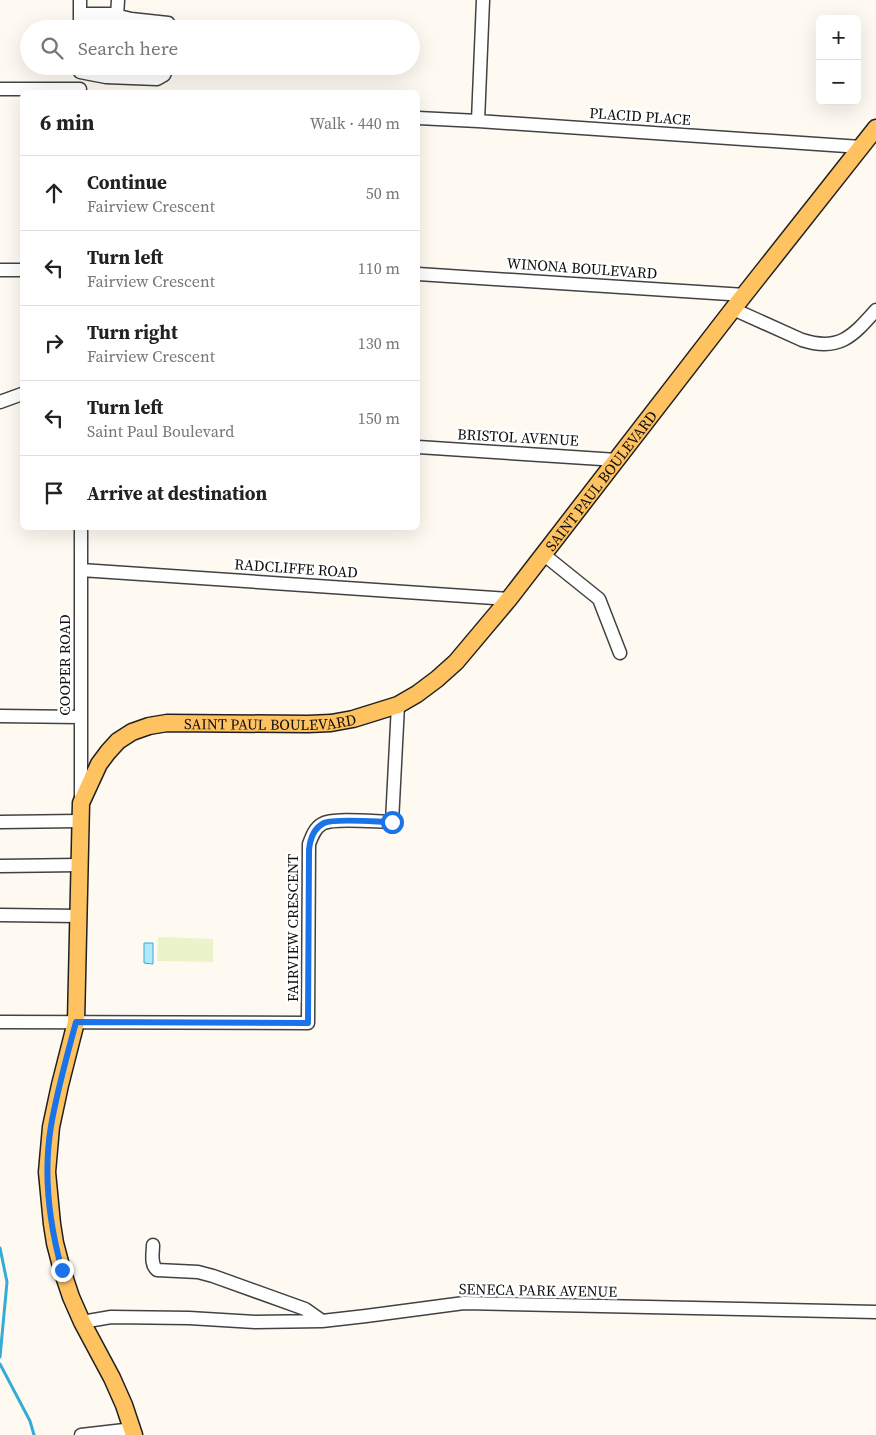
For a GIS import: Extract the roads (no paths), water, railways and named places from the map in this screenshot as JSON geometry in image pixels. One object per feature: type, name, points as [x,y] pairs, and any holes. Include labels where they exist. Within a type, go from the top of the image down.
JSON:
[{"type":"main road","name":"SAINT PAUL BOULEVARD","points":[[134,1432],[112,1378],[71,1297],[55,1243],[47,1172],[51,1127],[76,1022],[81,803],[99,764],[118,741],[132,732],[149,726],[167,723],[308,724],[354,720],[398,705],[437,679],[456,662],[510,599],[733,309],[876,128]]},
{"type":"street","points":[[80,0],[80,20]]},
{"type":"street","points":[[117,16],[118,0]]},
{"type":"street","points":[[478,121],[483,0]]},
{"type":"street","points":[[80,14],[111,14],[140,20]]},
{"type":"street","points":[[80,75],[80,90]]},
{"type":"street","points":[[102,75],[157,79],[164,75]]},
{"type":"street","points":[[0,89],[40,90]]},
{"type":"street","name":"PLACID PLACE","points":[[420,118],[861,147]]},
{"type":"street","points":[[0,270],[20,270]]},
{"type":"street","name":"WINONA BOULEVARD","points":[[420,274],[745,295]]},
{"type":"street","points":[[733,309],[802,340],[826,345],[838,343],[851,336],[859,330],[876,310]]},
{"type":"street","points":[[0,402],[20,395]]},
{"type":"street","name":"BRISTOL AVENUE","points":[[420,447],[617,460]]},
{"type":"street","name":"COOPER ROAD","points":[[80,530],[81,803]]},
{"type":"street","points":[[543,554],[599,598],[620,653]]},
{"type":"street","name":"RADCLIFFE ROAD","points":[[81,570],[510,599]]},
{"type":"street","name":"FAIRVIEW CRESCENT","points":[[76,1022],[308,1023],[309,844],[312,834],[319,826],[329,821],[392,822],[398,705]]},
{"type":"street","points":[[0,716],[81,717]]},
{"type":"street","points":[[0,822],[80,821]]},
{"type":"street","points":[[0,866],[80,865]]},
{"type":"street","points":[[0,915],[79,916]]},
{"type":"street","points":[[0,1022],[76,1022]]},
{"type":"street","points":[[153,1245],[152,1263],[157,1270],[198,1272],[213,1276],[305,1309],[322,1321]]},
{"type":"street","name":"SENECA PARK AVENUE","points":[[82,1322],[111,1317],[189,1318],[255,1322],[322,1321],[464,1303],[876,1312]]},
{"type":"street","points":[[81,1435],[134,1432]]},
{"type":"water","points":[[144,943],[153,943],[153,964],[144,963]]},
{"type":"waterway","points":[[0,1248],[7,1282],[0,1357]]},
{"type":"waterway","points":[[0,1364],[30,1421],[34,1435]]}]
